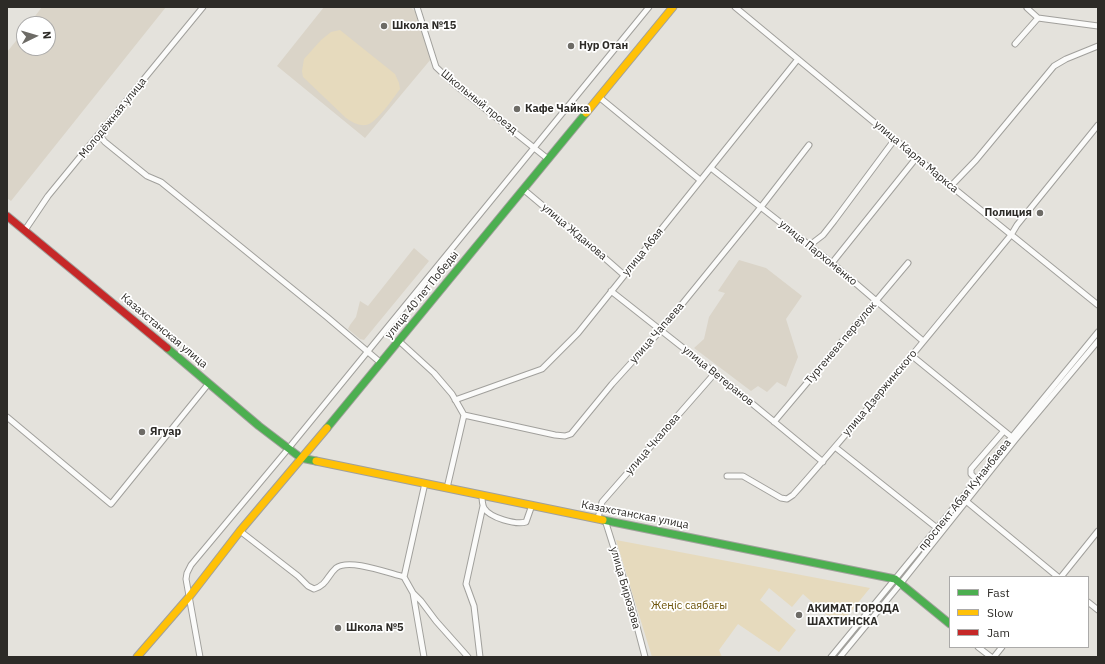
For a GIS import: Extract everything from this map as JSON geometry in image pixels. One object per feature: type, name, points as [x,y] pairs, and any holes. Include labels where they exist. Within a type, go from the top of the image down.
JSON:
[{"type":"street","name":"Молодёжная улица","points":[[25,230],[48,196],[203,7]]},
{"type":"street","name":"Школьный проезд","points":[[417,7],[436,67],[454,84],[548,159]]},
{"type":"street","name":"улица 40 лет Победы","points":[[189,597],[186,573],[191,565],[288,449],[649,7]]},
{"type":"street","name":"улица 40 лет Победы","points":[[137,657],[189,597],[240,531],[400,341],[523,189],[674,7]]},
{"type":"street","name":"улица Карла Маркса","points":[[735,7],[951,186],[1098,305]]},
{"type":"street","points":[[1027,8],[1038,18],[1098,26]]},
{"type":"street","points":[[1016,44],[1038,18]]},
{"type":"street","points":[[951,186],[976,160],[1054,66],[1066,59],[1098,46]]},
{"type":"street","name":"улица Абая","points":[[455,400],[542,369],[578,333],[798,59]]},
{"type":"street","points":[[599,97],[700,180]]},
{"type":"street","name":"улица Дзержинского","points":[[727,476],[743,476],[781,498],[787,499],[793,495],[823,462],[1011,235],[1017,225],[1098,125]]},
{"type":"street","points":[[99,135],[105,142],[147,176],[161,182],[226,236],[270,269],[381,363]]},
{"type":"street","points":[[810,245],[823,234],[834,221],[895,139]]},
{"type":"street","name":"улица Чапаева","points":[[464,415],[555,435],[565,436],[570,434],[612,384],[661,330],[761,207],[809,145]]},
{"type":"street","points":[[832,263],[917,157]]},
{"type":"street","name":"улица Пархоменко","points":[[711,168],[810,245],[923,341]]},
{"type":"street","name":"улица Жданова","points":[[523,189],[624,275]]},
{"type":"street","name":"Казахстанская улица","points":[[7,216],[288,449],[302,458],[898,581],[949,623]]},
{"type":"street","name":"Тургенева переулок","points":[[774,422],[908,263]]},
{"type":"street","name":"улица Ветеранов","points":[[611,291],[715,373],[823,462]]},
{"type":"street","name":"проспект Абая Кунанбаева","points":[[831,657],[898,581],[966,500],[1098,332]]},
{"type":"street","points":[[400,341],[434,373],[455,400],[464,415],[447,488]]},
{"type":"street","name":"проспект Абая Кунанбаева","points":[[840,657],[937,528],[976,480],[1098,341]]},
{"type":"street","points":[[911,355],[1013,439]]},
{"type":"street","name":"улица Чкалова","points":[[598,518],[602,502],[715,373]]},
{"type":"street","points":[[7,417],[111,504],[209,383]]},
{"type":"street","points":[[976,480],[971,474],[971,469],[1003,432]]},
{"type":"street","points":[[835,447],[937,528]]},
{"type":"street","points":[[424,483],[404,577],[413,593],[468,657]]},
{"type":"street","points":[[480,657],[474,606],[466,584],[483,506],[482,495]]},
{"type":"street","points":[[966,500],[1058,576]]},
{"type":"street","points":[[483,506],[488,513],[497,518],[522,523],[526,522],[532,505]]},
{"type":"street","name":"улица Бирюзова","points":[[605,520],[645,657]]},
{"type":"street","points":[[240,531],[298,576],[308,586],[314,589],[326,582],[336,568],[344,564],[356,565],[404,577]]},
{"type":"street","points":[[1060,576],[1098,531]]},
{"type":"street","points":[[413,593],[424,657]]},
{"type":"street","points":[[189,597],[200,657]]},
{"type":"street","points":[[1089,603],[1098,610]]},
{"type":"street","points":[[979,648],[990,657]]},
{"type":"street","points":[[994,657],[1001,648]]},
{"type":"shaded area","points":[[42,7],[166,7],[11,201],[7,198],[7,52],[16,41],[16,56],[56,56],[56,16],[35,16]]},
{"type":"shaded area","points":[[324,7],[410,7],[415,11],[431,59],[365,138],[277,66]]},
{"type":"shaded area","points":[[414,248],[429,261],[364,340],[360,339],[348,329],[356,317],[360,301],[368,306]]},
{"type":"shaded area","points":[[739,260],[766,268],[802,296],[786,319],[798,357],[786,387],[777,382],[767,392],[758,386],[751,391],[694,348],[704,339],[709,317],[725,293],[718,291]]},
{"type":"green space","points":[[340,30],[395,74],[399,83],[400,89],[389,104],[375,120],[366,125],[358,124],[346,118],[303,77],[302,71],[304,59],[321,40],[331,32]]},
{"type":"green space","name":"Жеңіс саябағы","points":[[616,540],[870,588],[839,626],[803,594],[792,607],[769,588],[760,600],[796,630],[779,652],[738,624],[719,650],[722,657],[652,657]]},
{"type":"traffic: fast","points":[[327,428],[586,113]]},
{"type":"traffic: fast","points":[[167,348],[259,426],[301,458],[316,461]]},
{"type":"traffic: fast","points":[[603,520],[895,579],[949,623]]},
{"type":"traffic: slow","points":[[586,113],[673,7]]},
{"type":"traffic: slow","points":[[137,657],[189,597],[240,531],[327,428]]},
{"type":"traffic: slow","points":[[316,461],[603,520]]},
{"type":"traffic: jam","points":[[7,216],[167,348]]},
{"type":"place","name":"Школа №15","points":[[384,26]]},
{"type":"place","name":"Нур Отан","points":[[571,46]]},
{"type":"place","name":"Кафе Чайка","points":[[517,109]]},
{"type":"place","name":"Полиция","points":[[1040,213]]},
{"type":"place","name":"Ягуар","points":[[142,432]]},
{"type":"place","name":"АКИМАТ ГОРОДА ШАХТИНСКА","points":[[799,615]]},
{"type":"place","name":"Школа №5","points":[[338,628]]}]
